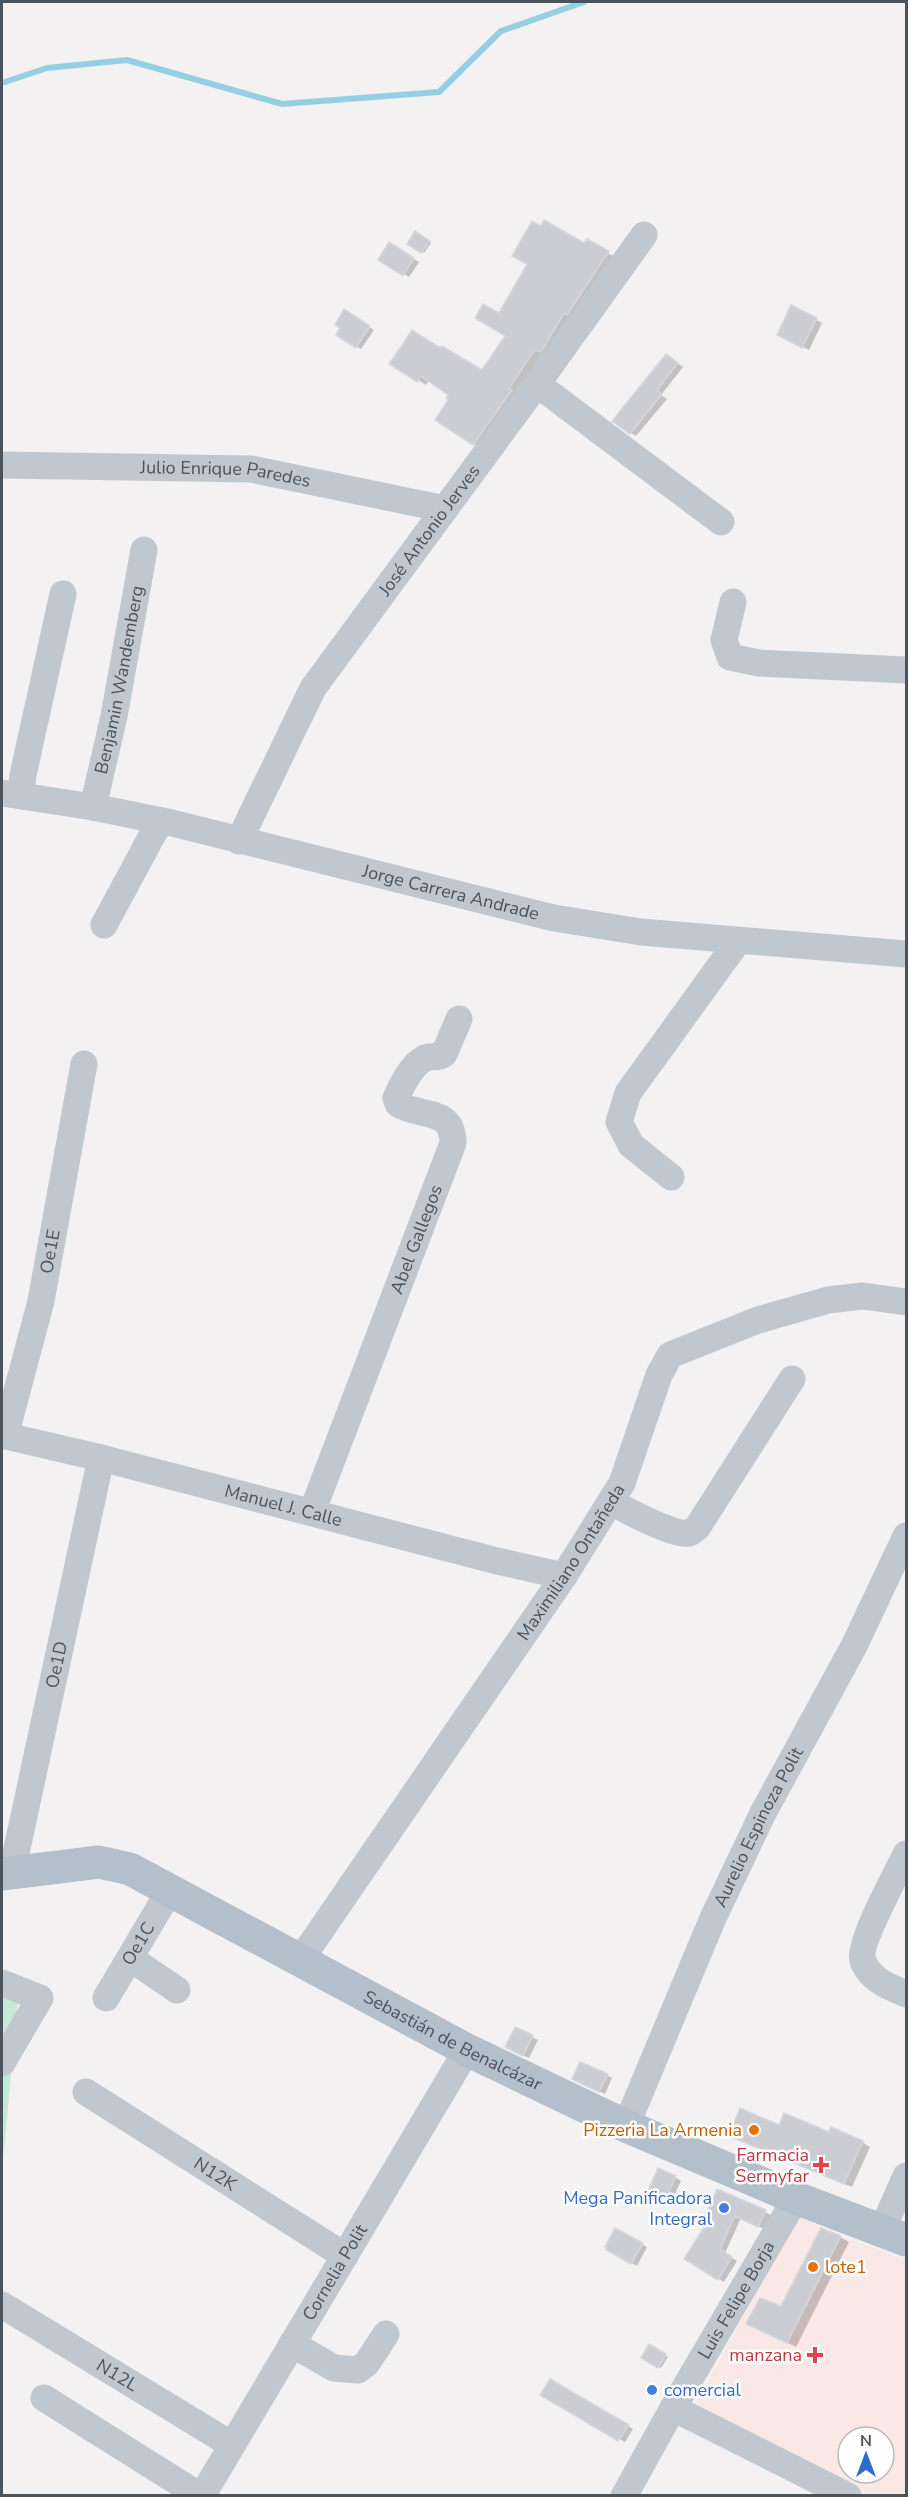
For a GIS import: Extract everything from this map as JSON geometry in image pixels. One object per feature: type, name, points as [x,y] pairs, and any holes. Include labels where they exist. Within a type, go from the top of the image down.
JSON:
[{"type":"main road","name":"Sebastián de Benalcázar","points":[[7,1873],[99,1862],[130,1869],[302,1959],[467,2050],[626,2126],[796,2198],[894,2235]]},
{"type":"street","name":"José Antonio Jerves","points":[[239,841],[313,688],[644,235]]},
{"type":"street","points":[[537,384],[721,522]]},
{"type":"street","name":"Julio Enrique Paredes","points":[[2,465],[250,469],[445,509]]},
{"type":"street","name":"Benjamin Wandemberg","points":[[93,807],[114,716],[144,550]]},
{"type":"street","points":[[11,795],[63,594]]},
{"type":"street","points":[[733,602],[724,640],[730,657],[759,663],[906,670]]},
{"type":"street","name":"Jorge Carrera Andrade","points":[[11,795],[93,807],[159,821],[554,918],[619,930],[906,954]]},
{"type":"street","points":[[104,925],[159,821]]},
{"type":"street","points":[[671,1177],[631,1145],[619,1122],[628,1093],[738,941]]},
{"type":"street","name":"Abel Gallegos","points":[[312,1512],[453,1143],[453,1131],[448,1122],[442,1118],[404,1108],[398,1104],[396,1098],[404,1082],[417,1065],[426,1057],[439,1058],[444,1054],[459,1019]]},
{"type":"street","name":"Oe1E","points":[[3,1435],[40,1301],[84,1064]]},
{"type":"street","name":"Maximiliano Ontañeda","points":[[302,1959],[564,1576],[622,1483],[659,1375],[670,1355],[758,1320],[818,1302],[863,1296],[906,1302]]},
{"type":"street","points":[[611,1501],[631,1514],[679,1532],[688,1533],[697,1528],[792,1379]]},
{"type":"street","name":"Manuel J. Calle","points":[[3,1435],[564,1576]]},
{"type":"street","name":"Oe1D","points":[[7,1873],[18,1836],[101,1458]]},
{"type":"street","name":"Aurelio Espinoza Polit","points":[[626,2126],[713,1918],[763,1813],[854,1646],[906,1536]]},
{"type":"street","points":[[906,1854],[866,1937],[862,1956],[867,1968],[876,1979],[906,1994]]},
{"type":"street","name":"Oe1C","points":[[106,1998],[170,1890]]},
{"type":"street","points":[[130,1958],[177,1990]]},
{"type":"street","points":[[2,1983],[40,1998],[2,2063]]},
{"type":"street","name":"Cornelia Polit","points":[[201,2496],[467,2050]]},
{"type":"street","name":"N12K","points":[[86,2092],[345,2256]]},
{"type":"street","points":[[894,2235],[906,2176]]},
{"type":"street","name":"Luis Felipe Borja","points":[[624,2496],[796,2198]]},
{"type":"street","name":"N12L","points":[[2,2305],[232,2445]]},
{"type":"street","points":[[292,2344],[334,2368],[358,2370],[367,2363],[386,2334]]},
{"type":"street","points":[[44,2398],[201,2496]]},
{"type":"street","points":[[673,2408],[848,2496]]},
{"type":"shaded area","name":"manzana","points":[[799,2216],[841,2236],[906,2260],[906,2495],[851,2495],[689,2415]]},
{"type":"green space","points":[[20,1979],[2,2171],[2,1981]]},
{"type":"building","points":[[544,220],[584,243],[587,239],[609,251],[567,315],[564,313],[541,352],[535,349],[509,388],[512,390],[473,445],[435,420],[448,400],[446,398],[448,395],[421,376],[417,382],[389,364],[412,330],[482,370],[505,336],[475,318],[483,304],[499,313],[527,264],[512,256],[532,221],[541,226]]},
{"type":"building","points":[[415,231],[430,241],[421,253],[407,244]]},
{"type":"building","points":[[389,242],[414,258],[403,276],[378,260]]},
{"type":"building","points":[[791,305],[817,318],[802,348],[777,335]]},
{"type":"building","points":[[344,309],[370,326],[356,348],[336,335],[340,328],[335,325]]},
{"type":"building","points":[[666,354],[678,363],[657,390],[662,394],[630,434],[612,421]]},
{"type":"building","points":[[515,2027],[533,2035],[523,2056],[505,2047]]},
{"type":"building","points":[[580,2062],[608,2074],[599,2092],[572,2079]]},
{"type":"building","points":[[740,2108],[779,2125],[784,2113],[829,2132],[831,2127],[863,2141],[844,2184],[729,2136]]},
{"type":"building","points":[[658,2168],[676,2176],[666,2199],[648,2191]]},
{"type":"building","points":[[717,2189],[766,2210],[758,2227],[735,2216],[720,2249],[732,2257],[718,2280],[684,2259],[710,2218],[705,2216]]},
{"type":"building","points":[[615,2228],[643,2243],[631,2264],[606,2250],[605,2247]]},
{"type":"building","name":"lote1","points":[[821,2228],[841,2236],[787,2343],[746,2324],[760,2298],[781,2306]]},
{"type":"building","points":[[649,2344],[666,2354],[658,2368],[641,2358]]},
{"type":"building","points":[[550,2379],[629,2425],[618,2441],[540,2395]]},
{"type":"waterway","points":[[2,83],[47,68],[127,60],[282,104],[439,92],[501,31],[584,2]]},
{"type":"place","name":"Pizzeria La Armenia","points":[[754,2130]]},
{"type":"place","name":"Farmacia Sermyfar","points":[[821,2165]]},
{"type":"place","name":"Mega Panificadora Integral","points":[[724,2208]]},
{"type":"place","name":"lote1","points":[[813,2267]]},
{"type":"place","name":"manzana","points":[[815,2355]]},
{"type":"place","name":"comercial","points":[[652,2390]]}]
